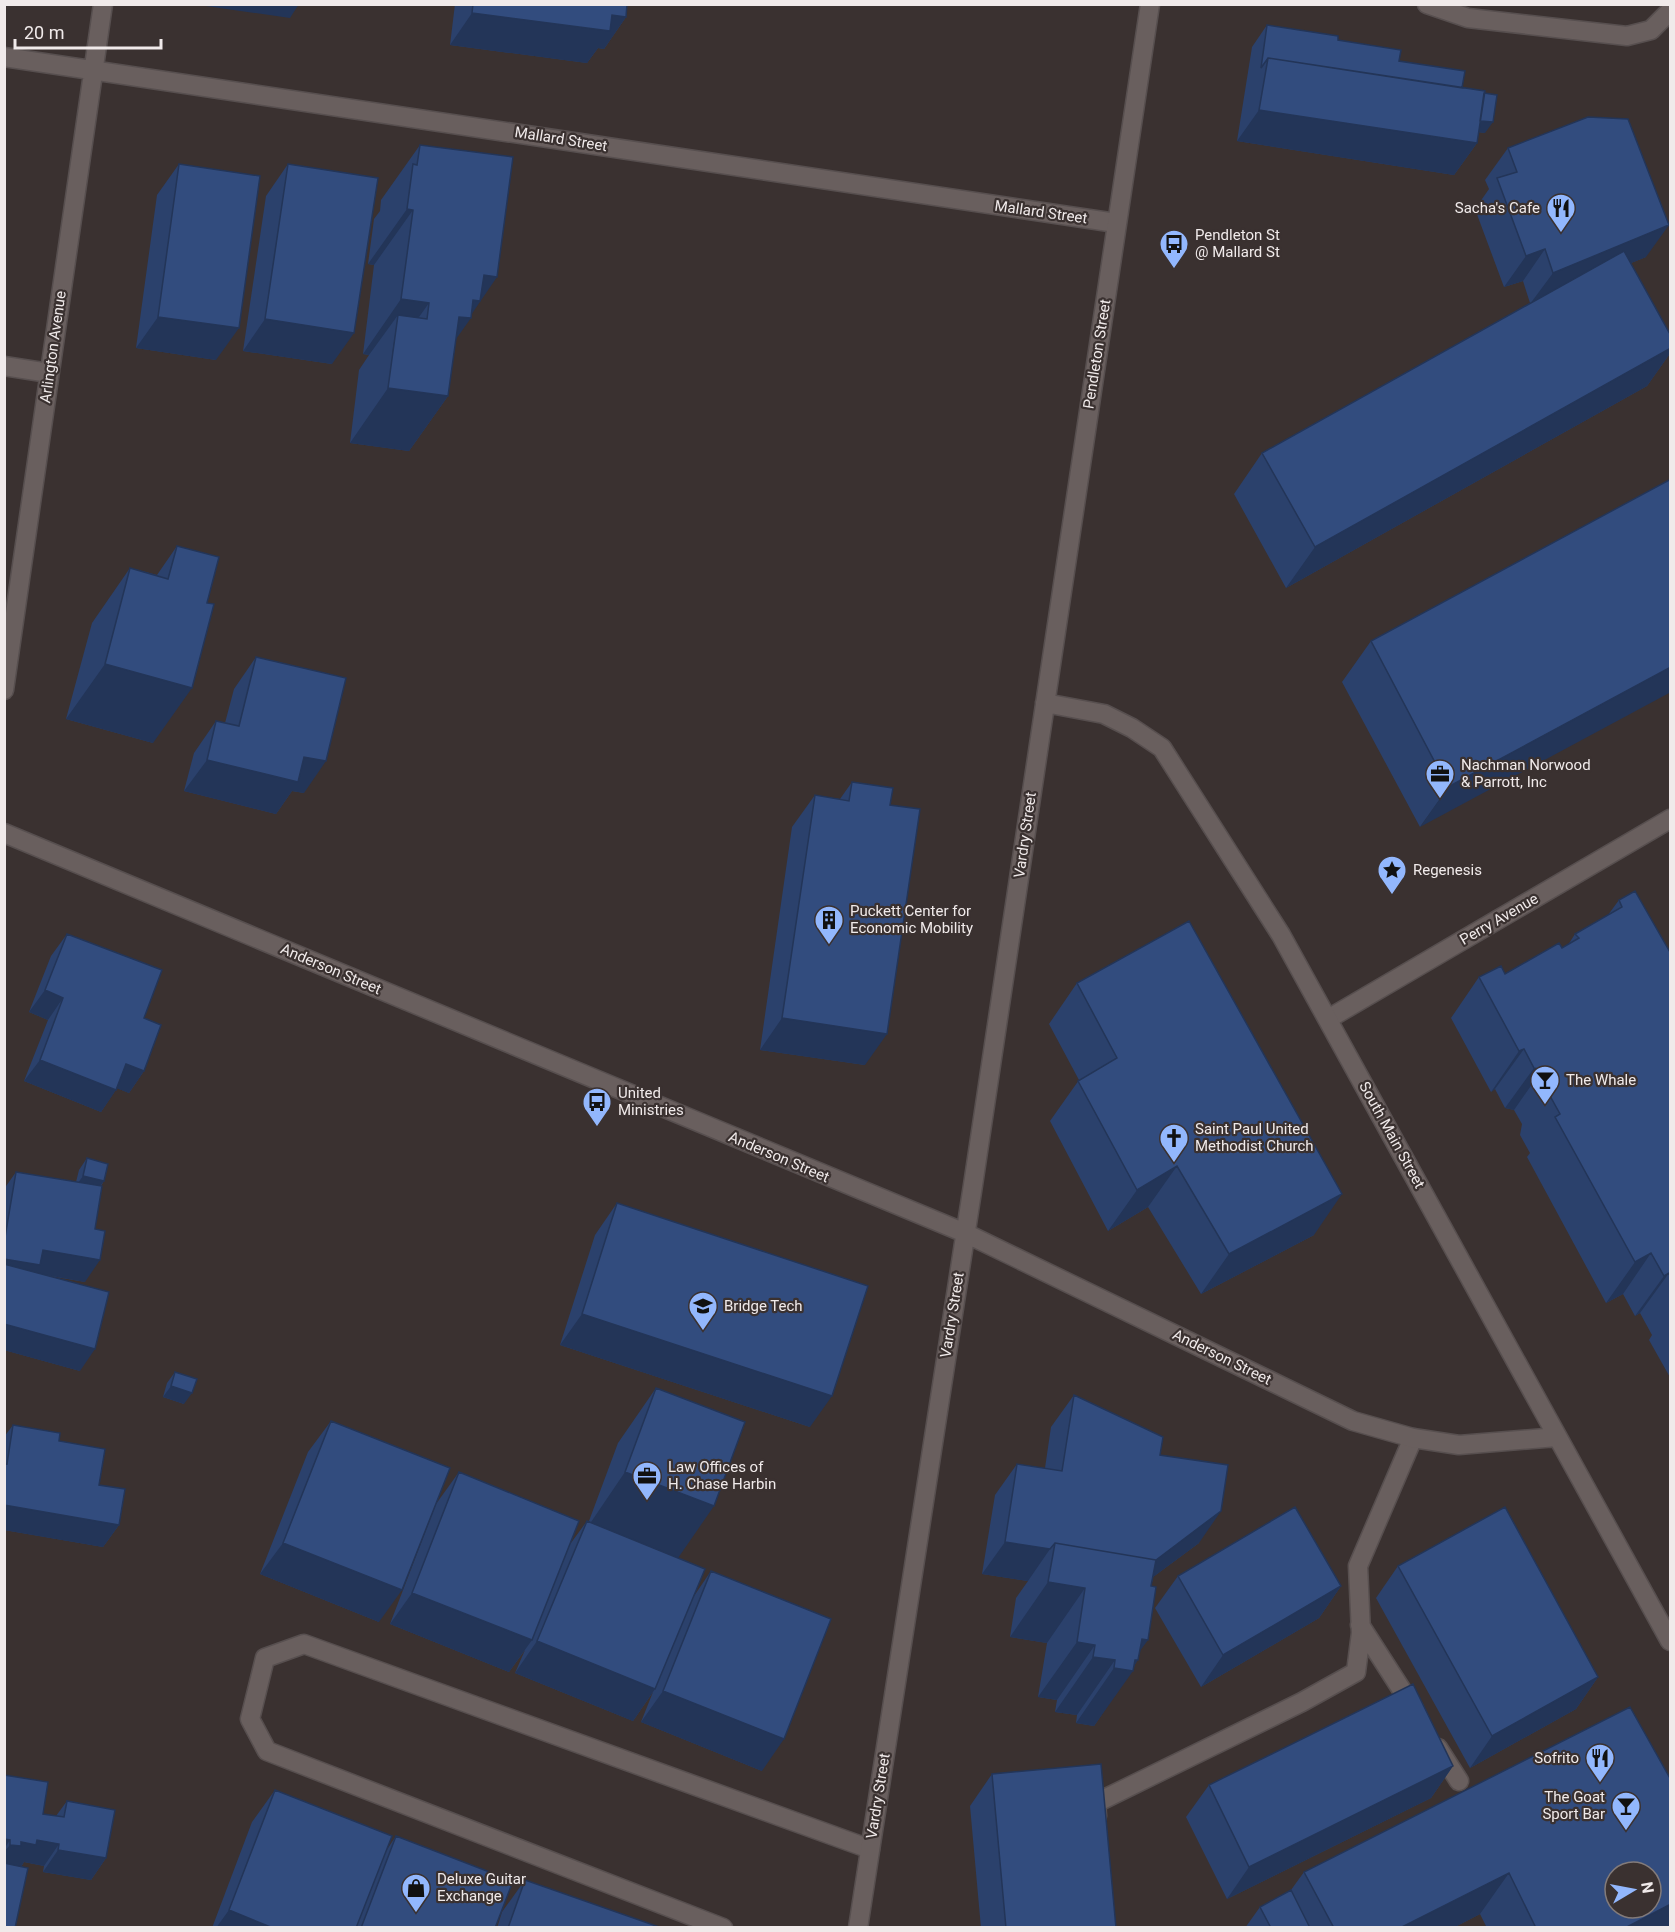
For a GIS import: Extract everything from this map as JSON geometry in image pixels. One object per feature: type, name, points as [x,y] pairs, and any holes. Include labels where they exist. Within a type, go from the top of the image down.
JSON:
[{"type":"main road","name":"Arlington Avenue","points":[[4,690],[103,4]]},
{"type":"main road","name":"Pendleton Street","points":[[1045,703],[1150,4]]},
{"type":"main road","points":[[1427,4],[1468,18],[1627,36],[1651,30],[1671,11]]},
{"type":"main road","name":"Mallard Street","points":[[4,57],[1116,223]]},
{"type":"main road","points":[[4,366],[49,373]]},
{"type":"main road","name":"South Main Street","points":[[1045,703],[1104,714],[1132,728],[1162,748],[1281,935],[1671,1641]]},
{"type":"main road","name":"Vardry Street","points":[[858,1928],[1045,703]]},
{"type":"main road","name":"Perry Avenue","points":[[1328,1019],[1671,819]]},
{"type":"main road","name":"Anderson Street","points":[[4,833],[965,1233],[1353,1421],[1413,1438],[1459,1445],[1557,1437]]},
{"type":"main road","points":[[1098,1837],[1095,1803],[1302,1702],[1356,1672],[1360,1625],[1358,1566],[1413,1438]]},
{"type":"main road","points":[[1360,1625],[1459,1781]]},
{"type":"main road","points":[[723,1928],[267,1751],[250,1719],[265,1658],[304,1644],[870,1849]]},
{"type":"building","points":[[473,4],[627,4],[626,17],[612,15],[610,31],[472,13]]},
{"type":"building","points":[[1267,25],[1338,36],[1338,40],[1401,50],[1399,61],[1465,71],[1462,88],[1268,58],[1261,68]]},
{"type":"building","points":[[1268,58],[1485,91],[1477,143],[1259,110]]},
{"type":"building","points":[[1484,93],[1497,95],[1493,122],[1480,121]]},
{"type":"building","name":"Sacha's Cafe","points":[[1588,117],[1628,119],[1669,225],[1553,273],[1545,249],[1526,256],[1497,178],[1517,172],[1508,148]]},
{"type":"building","points":[[420,145],[513,157],[497,277],[484,275],[480,301],[473,300],[471,318],[459,317],[448,396],[388,388],[398,315],[427,319],[429,303],[401,299],[413,210],[407,209],[413,164],[417,165]]},
{"type":"building","points":[[179,164],[260,176],[239,328],[158,317]]},
{"type":"building","points":[[288,164],[378,178],[354,333],[265,319]]},
{"type":"building","points":[[1624,251],[1671,336],[1671,348],[1315,547],[1262,453]]},
{"type":"building","points":[[1671,479],[1671,667],[1448,787],[1371,641]]},
{"type":"building","points":[[177,546],[219,557],[207,603],[214,604],[192,688],[105,664],[130,568],[168,579]]},
{"type":"building","points":[[256,657],[346,678],[326,761],[304,757],[298,782],[207,760],[216,721],[239,726]]},
{"type":"building","name":"Puckett Center for Economic Mobility","points":[[852,782],[893,788],[890,805],[920,809],[887,1034],[782,1018],[815,795],[849,801]]},
{"type":"building","points":[[1635,891],[1671,954],[1671,1276],[1669,1273],[1664,1276],[1651,1253],[1635,1262],[1555,1117],[1560,1114],[1549,1094],[1550,1084],[1542,1070],[1534,1068],[1524,1049],[1519,1051],[1479,977],[1501,966],[1505,974],[1559,943],[1562,948],[1579,938],[1575,934],[1622,907],[1619,900]]},
{"type":"building","name":"Saint Paul United Methodist Church","points":[[1189,921],[1342,1194],[1229,1254],[1177,1166],[1137,1190],[1078,1081],[1117,1058],[1077,983]]},
{"type":"building","points":[[67,934],[162,970],[144,1018],[161,1025],[144,1071],[126,1064],[116,1090],[40,1060],[63,998],[45,990]]},
{"type":"building","points":[[87,1158],[108,1164],[104,1181],[83,1176]]},
{"type":"building","points":[[16,1172],[102,1186],[95,1229],[105,1231],[100,1260],[43,1250],[40,1265],[4,1259],[4,1243]]},
{"type":"building","name":"Bridge Tech","points":[[617,1203],[868,1286],[832,1396],[582,1314]]},
{"type":"building","points":[[4,1264],[109,1292],[95,1349],[4,1324]]},
{"type":"building","points":[[175,1372],[197,1379],[192,1393],[171,1386]]},
{"type":"building","points":[[656,1388],[745,1422],[714,1506],[625,1472]]},
{"type":"building","points":[[1074,1395],[1163,1437],[1160,1455],[1228,1465],[1221,1511],[1156,1560],[1055,1543],[1050,1549],[1005,1542],[1017,1464],[1062,1471]]},
{"type":"building","points":[[331,1421],[450,1468],[402,1590],[283,1543]]},
{"type":"building","points":[[13,1425],[60,1433],[59,1441],[105,1449],[99,1485],[125,1489],[119,1525],[4,1505],[4,1463],[7,1464]]},
{"type":"building","points":[[459,1472],[579,1521],[532,1640],[412,1593]]},
{"type":"building","points":[[1295,1507],[1341,1586],[1223,1655],[1178,1576]]},
{"type":"building","points":[[1505,1507],[1598,1677],[1492,1736],[1398,1566]]},
{"type":"building","points":[[587,1521],[705,1569],[655,1689],[537,1641]]},
{"type":"building","points":[[1055,1543],[1156,1560],[1151,1586],[1156,1587],[1148,1640],[1142,1639],[1138,1660],[1135,1660],[1133,1671],[1114,1668],[1115,1660],[1093,1657],[1095,1645],[1077,1642],[1085,1588],[1048,1582]]},
{"type":"building","points":[[711,1571],[831,1619],[784,1739],[663,1691]]},
{"type":"building","points":[[1413,1684],[1453,1766],[1249,1867],[1209,1785]]},
{"type":"building","points":[[1630,1707],[1671,1780],[1671,1904],[1663,1908],[1663,1860],[1603,1860],[1603,1920],[1640,1920],[1625,1928],[1536,1928],[1509,1873],[1400,1928],[1334,1928],[1304,1872]]},
{"type":"building","points":[[1101,1764],[1116,1928],[1006,1928],[992,1774]]},
{"type":"building","points":[[4,1775],[48,1782],[43,1814],[64,1817],[67,1801],[115,1810],[106,1858],[58,1850],[59,1844],[37,1840],[36,1845],[21,1842],[21,1846],[10,1845],[10,1840],[4,1839]]},
{"type":"building","points":[[275,1790],[392,1836],[356,1928],[273,1928],[229,1910]]},
{"type":"building","points":[[396,1836],[513,1881],[495,1928],[361,1928]]},
{"type":"building","points":[[4,1863],[28,1868],[15,1928],[4,1928]]},
{"type":"building","points":[[525,1880],[662,1928],[508,1928]]},
{"type":"building","points":[[1291,1890],[1310,1928],[1271,1928],[1260,1907]]},
{"type":"place","name":"Sacha's Cafe","points":[[1561,234]]},
{"type":"place","name":"Pendleton St @ Mallard St","points":[[1174,270]]},
{"type":"place","name":"Nachman Norwood & Parrott, Inc","points":[[1440,800]]},
{"type":"place","name":"Regenesis","points":[[1392,896]]},
{"type":"place","name":"Puckett Center for Economic Mobility","points":[[829,946]]},
{"type":"place","name":"The Whale","points":[[1545,1106]]},
{"type":"place","name":"United Ministries","points":[[597,1128]]},
{"type":"place","name":"Saint Paul United Methodist Church","points":[[1174,1164]]},
{"type":"place","name":"Bridge Tech","points":[[703,1332]]},
{"type":"place","name":"Law Offices of H. Chase Harbin","points":[[647,1502]]},
{"type":"place","name":"Sofrito","points":[[1600,1784]]},
{"type":"place","name":"The Goat Sport Bar","points":[[1626,1832]]},
{"type":"place","name":"Deluxe Guitar Exchange","points":[[416,1914]]}]
